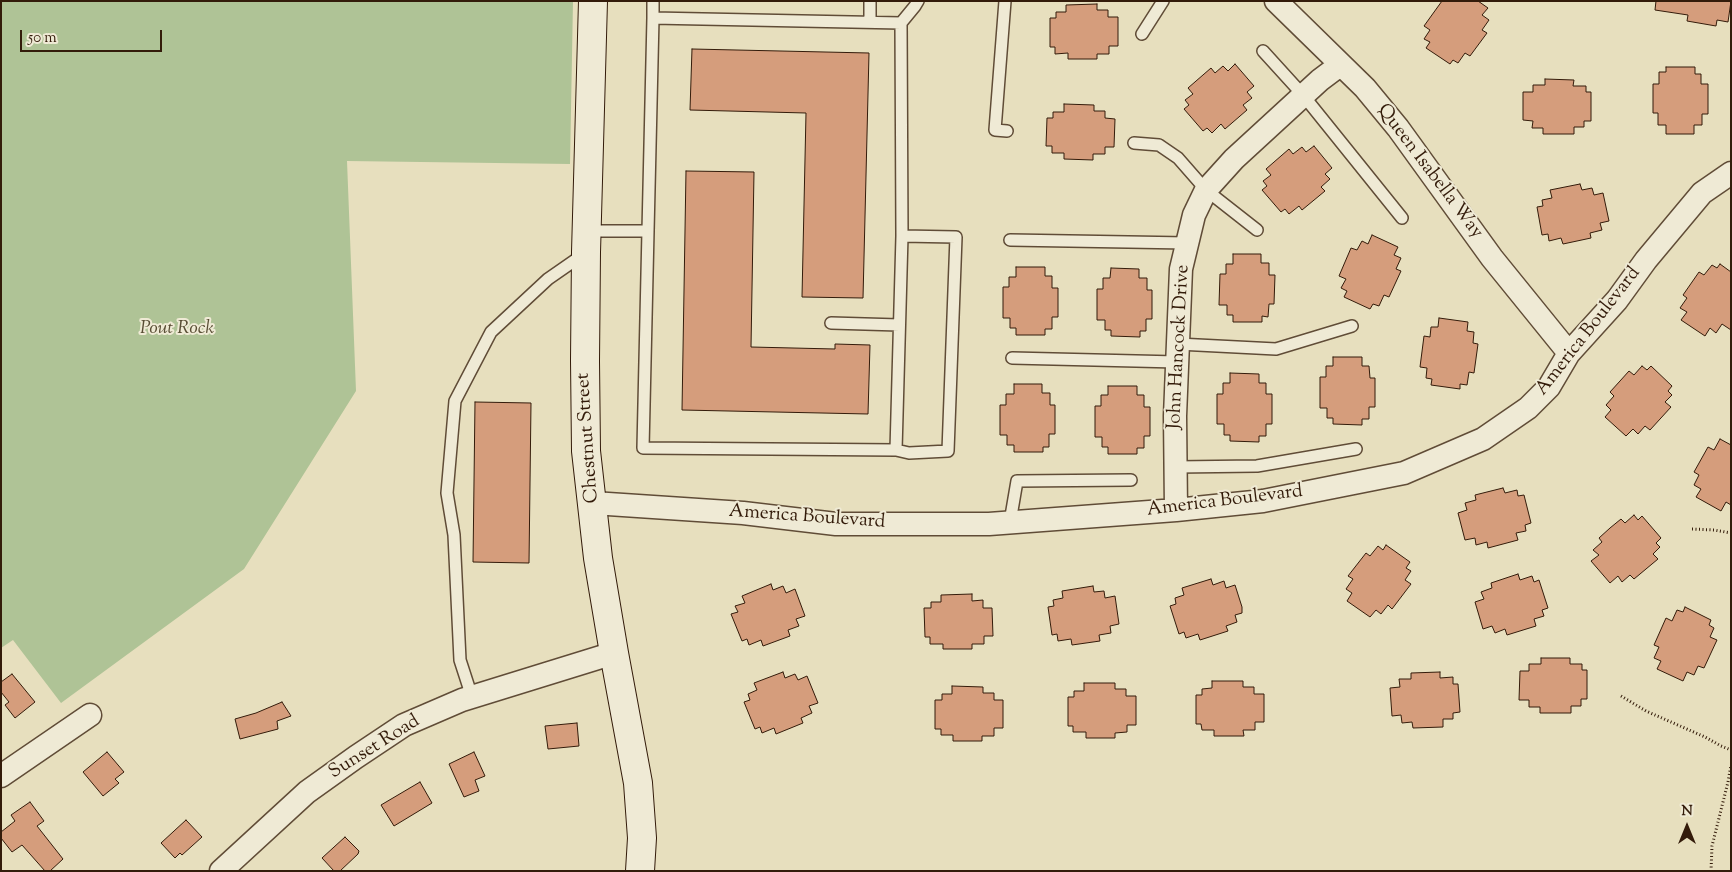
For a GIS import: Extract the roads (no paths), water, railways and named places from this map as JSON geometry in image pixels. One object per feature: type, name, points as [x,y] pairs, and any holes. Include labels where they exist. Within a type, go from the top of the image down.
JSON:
[{"type":"main road","name":"Chestnut Street","points":[[593,1],[586,241],[586,451],[598,558],[638,783],[642,838],[640,871]]},
{"type":"street","name":"Queen Isabella Way","points":[[1276,1],[1365,88],[1398,128],[1492,258],[1569,353]]},
{"type":"street","name":"John Hancock Drive","points":[[1176,510],[1177,353],[1181,269],[1194,215],[1206,190],[1234,159],[1303,95],[1340,65]]},
{"type":"street","name":"America Boulevard","points":[[593,503],[743,513],[836,524],[1010,522],[1176,510],[1263,501],[1404,473],[1483,439],[1528,408],[1549,388],[1569,353],[1617,300],[1646,260],[1702,193],[1731,173]]},
{"type":"street","name":"Sunset Road","points":[[220,871],[293,804],[356,757],[404,725],[472,697],[614,653]]},
{"type":"street","points":[[1,776],[90,715]]},
{"type":"lane","points":[[653,1],[643,448],[896,450],[909,453],[948,451],[956,237],[902,236]]},
{"type":"lane","points":[[870,1],[870,22]]},
{"type":"lane","points":[[896,450],[902,236],[901,23],[918,1]]},
{"type":"lane","points":[[1005,1],[994,130],[1006,131]]},
{"type":"lane","points":[[1142,34],[1163,1]]},
{"type":"lane","points":[[653,18],[901,23]]},
{"type":"lane","points":[[1264,51],[1303,95],[1402,218]]},
{"type":"lane","points":[[1134,143],[1160,145],[1178,158],[1206,190],[1257,230]]},
{"type":"lane","points":[[472,697],[460,660],[454,535],[447,493],[455,401],[491,332],[586,241],[648,232]]},
{"type":"lane","points":[[1010,240],[1187,243]]},
{"type":"lane","points":[[831,323],[899,325]]},
{"type":"lane","points":[[1012,358],[1276,349],[1352,326]]},
{"type":"lane","points":[[1176,467],[1257,466],[1356,449]]},
{"type":"lane","points":[[1010,522],[1017,481],[1131,480]]},
{"type":"park label","name":"Pout Rock","points":[[177,330]]}]
